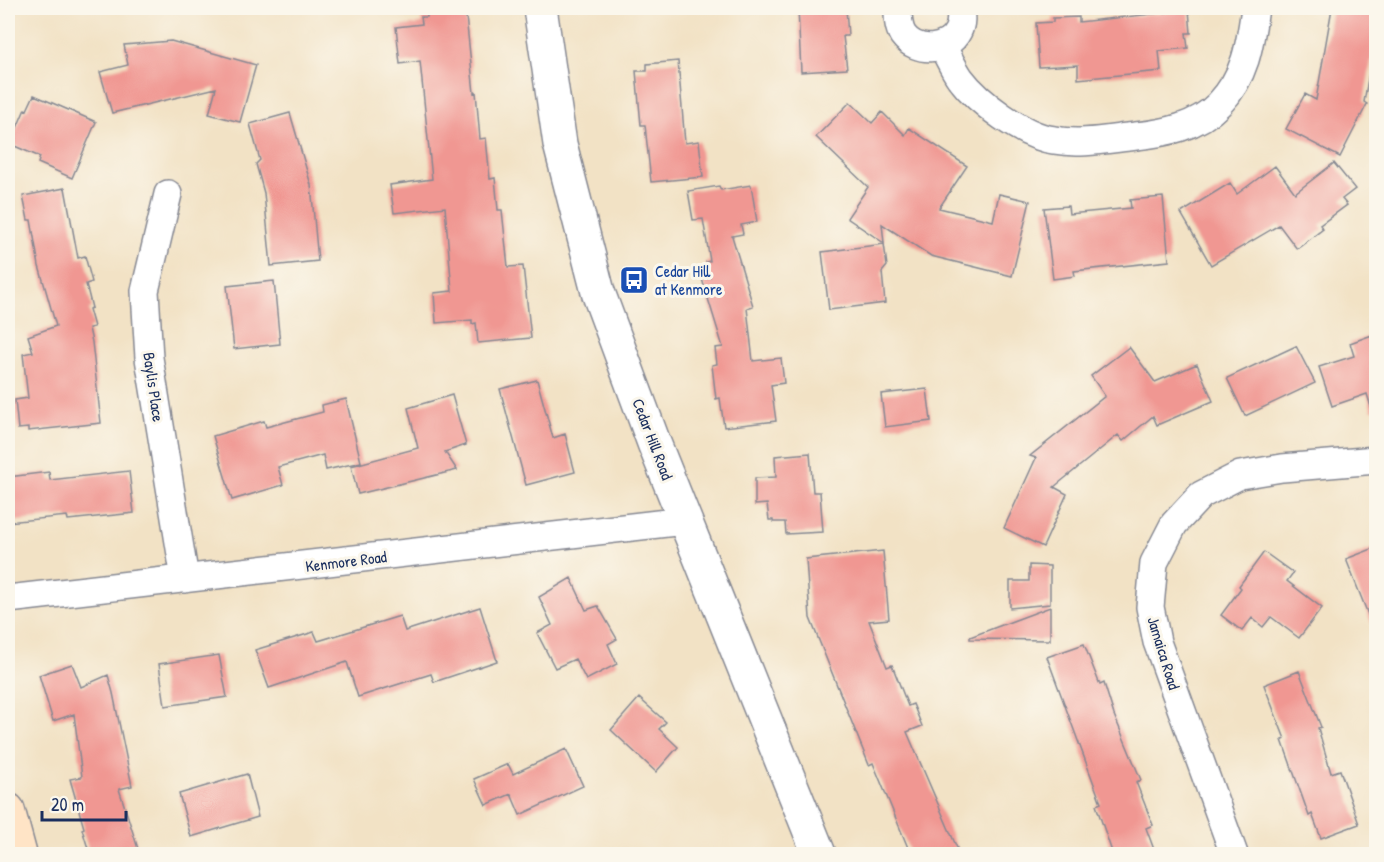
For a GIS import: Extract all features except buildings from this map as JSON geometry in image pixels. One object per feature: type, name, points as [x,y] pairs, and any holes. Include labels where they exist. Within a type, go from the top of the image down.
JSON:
[{"type":"main road","points":[[8,810],[20,855]]},
{"type":"street","name":"Cedar Hill Road","points":[[540,8],[561,144],[598,292],[684,521],[819,855]]},
{"type":"street","points":[[898,8],[899,25],[903,35],[921,47],[932,48],[942,46],[958,31],[961,21],[960,8]]},
{"type":"street","points":[[942,46],[961,78],[985,105],[1021,128],[1051,140],[1079,142],[1163,133],[1194,123],[1219,105],[1239,76],[1248,54],[1255,8]]},
{"type":"street","name":"Baylis Place","points":[[168,194],[145,291],[149,358],[185,579]]},
{"type":"street","name":"Jamaica Road","points":[[1234,855],[1157,642],[1150,607],[1154,563],[1174,524],[1201,495],[1240,475],[1282,468],[1377,460]]},
{"type":"street","name":"Kenmore Road","points":[[8,599],[684,521]]},
{"type":"place","name":"Cedar Hill at Kenmore","points":[[634,280]]}]
